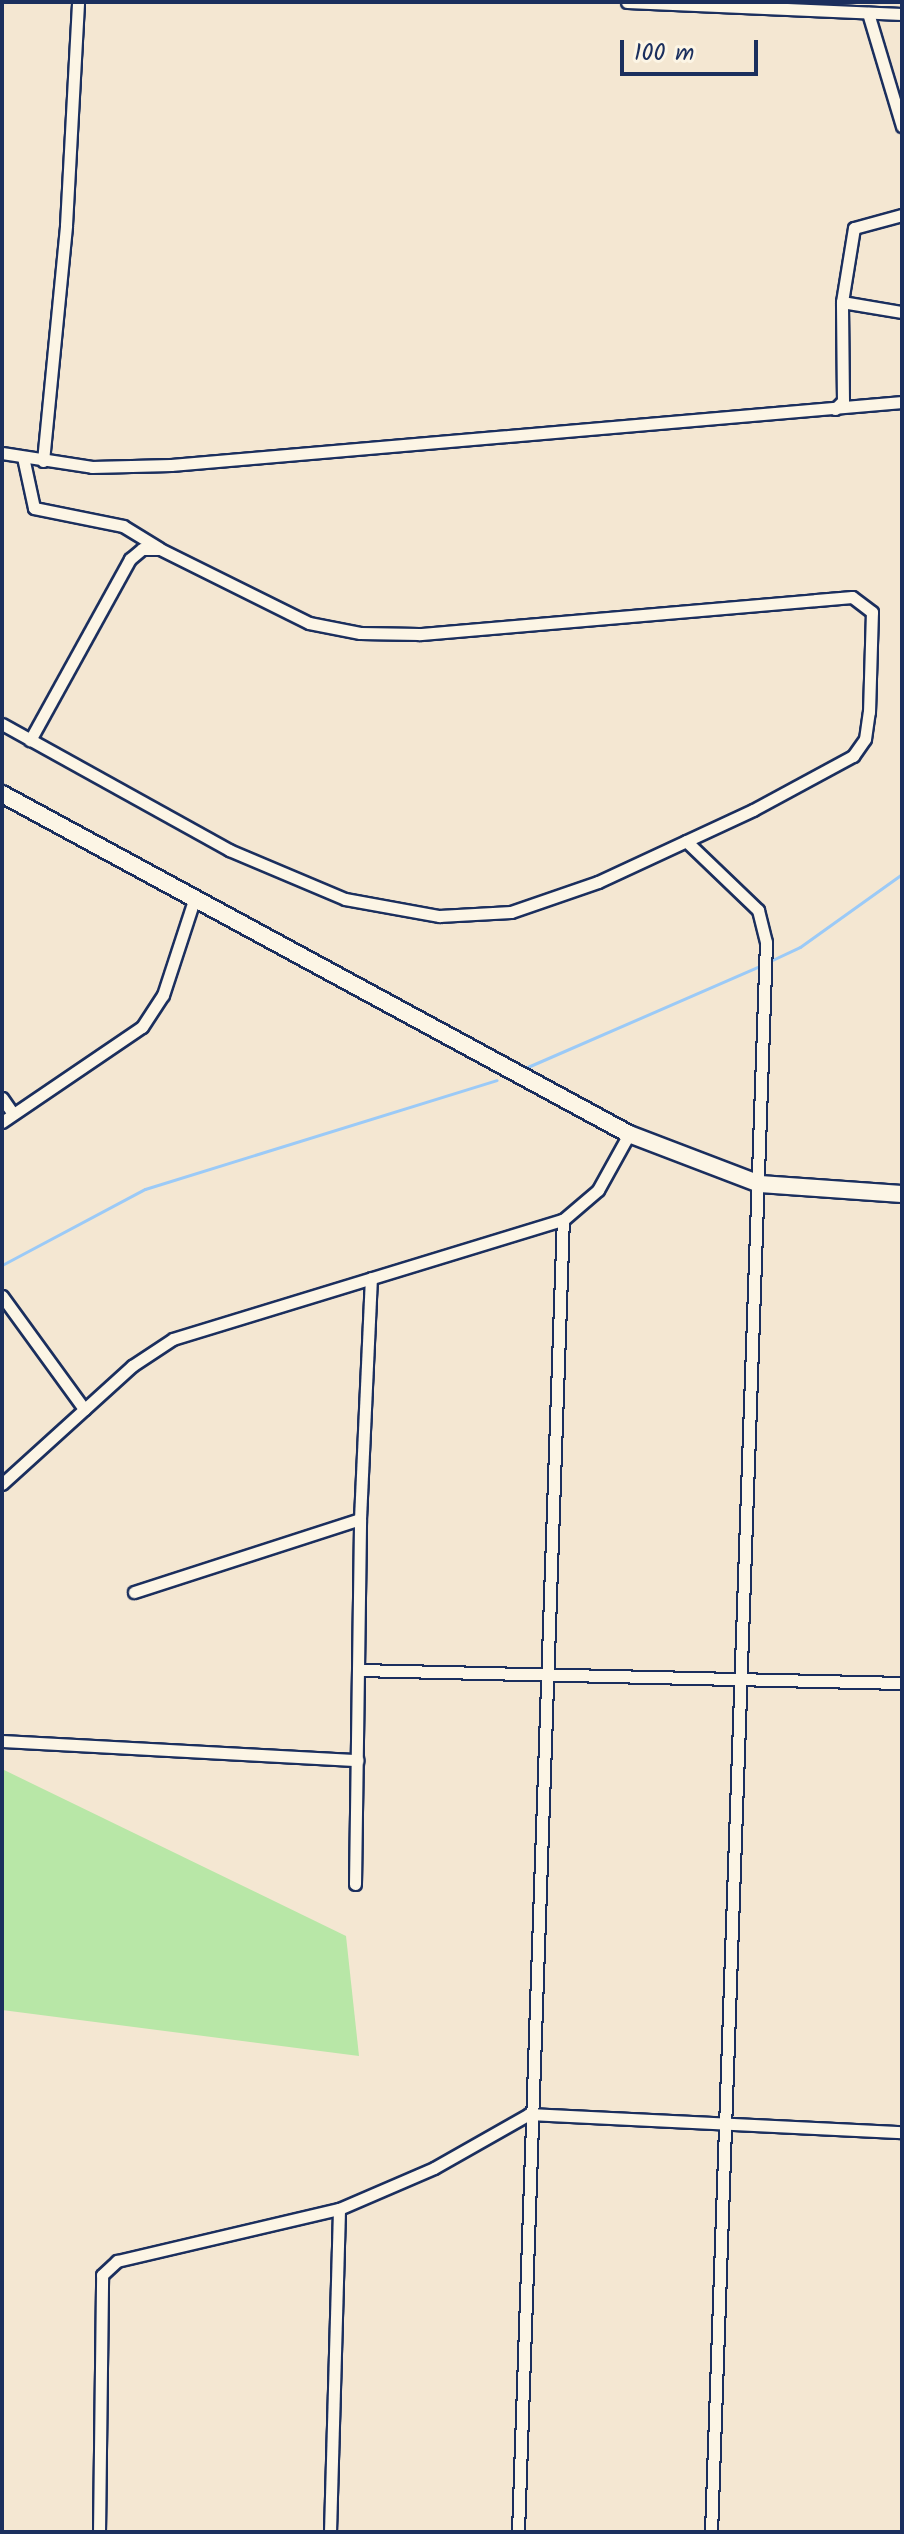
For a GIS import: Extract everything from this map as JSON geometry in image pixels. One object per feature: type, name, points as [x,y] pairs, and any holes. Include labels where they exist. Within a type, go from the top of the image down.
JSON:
[{"type":"main road","points":[[2,794],[629,1134],[760,1184],[902,1194]]},
{"type":"street","points":[[43,461],[66,225],[78,2]]},
{"type":"street","points":[[627,2],[902,14]]},
{"type":"street","points":[[868,13],[902,126]]},
{"type":"street","points":[[835,409],[843,401],[842,302],[854,228],[902,215]]},
{"type":"street","points":[[842,302],[902,312]]},
{"type":"street","points":[[2,453],[43,461],[171,465],[902,402]]},
{"type":"street","points":[[2,724],[229,850],[345,899],[390,911],[454,917],[519,910],[553,901],[823,775],[861,748],[869,712],[872,612],[863,602],[852,597],[419,634],[360,633],[309,623],[160,549],[123,526],[34,508],[23,457]]},
{"type":"street","points":[[30,740],[130,559],[142,549],[160,549]]},
{"type":"street","points":[[686,841],[758,910],[766,962],[711,2532]]},
{"type":"street","points":[[2,1122],[147,1020],[163,995],[194,900]]},
{"type":"street","points":[[2,1098],[13,1114]]},
{"type":"street","points":[[2,1484],[132,1366],[173,1339],[563,1220],[598,1190],[629,1134]]},
{"type":"street","points":[[518,2532],[529,2114],[563,1220]]},
{"type":"street","points":[[355,1884],[360,1519],[371,1278]]},
{"type":"street","points":[[2,1296],[84,1409]]},
{"type":"street","points":[[134,1592],[360,1519]]},
{"type":"street","points":[[358,1670],[902,1683]]},
{"type":"street","points":[[2,1741],[357,1760]]},
{"type":"street","points":[[99,2532],[102,2275],[108,2267],[339,2209],[434,2168],[529,2114],[725,2127],[902,2132]]},
{"type":"street","points":[[330,2532],[339,2209]]},
{"type":"green space","points":[[2,1769],[346,1936],[359,2056],[2,2010]]},
{"type":"waterway","points":[[768,962],[800,947],[902,874]]},
{"type":"waterway","points":[[523,1069],[762,965]]},
{"type":"waterway","points":[[2,1265],[145,1189],[497,1080]]}]
